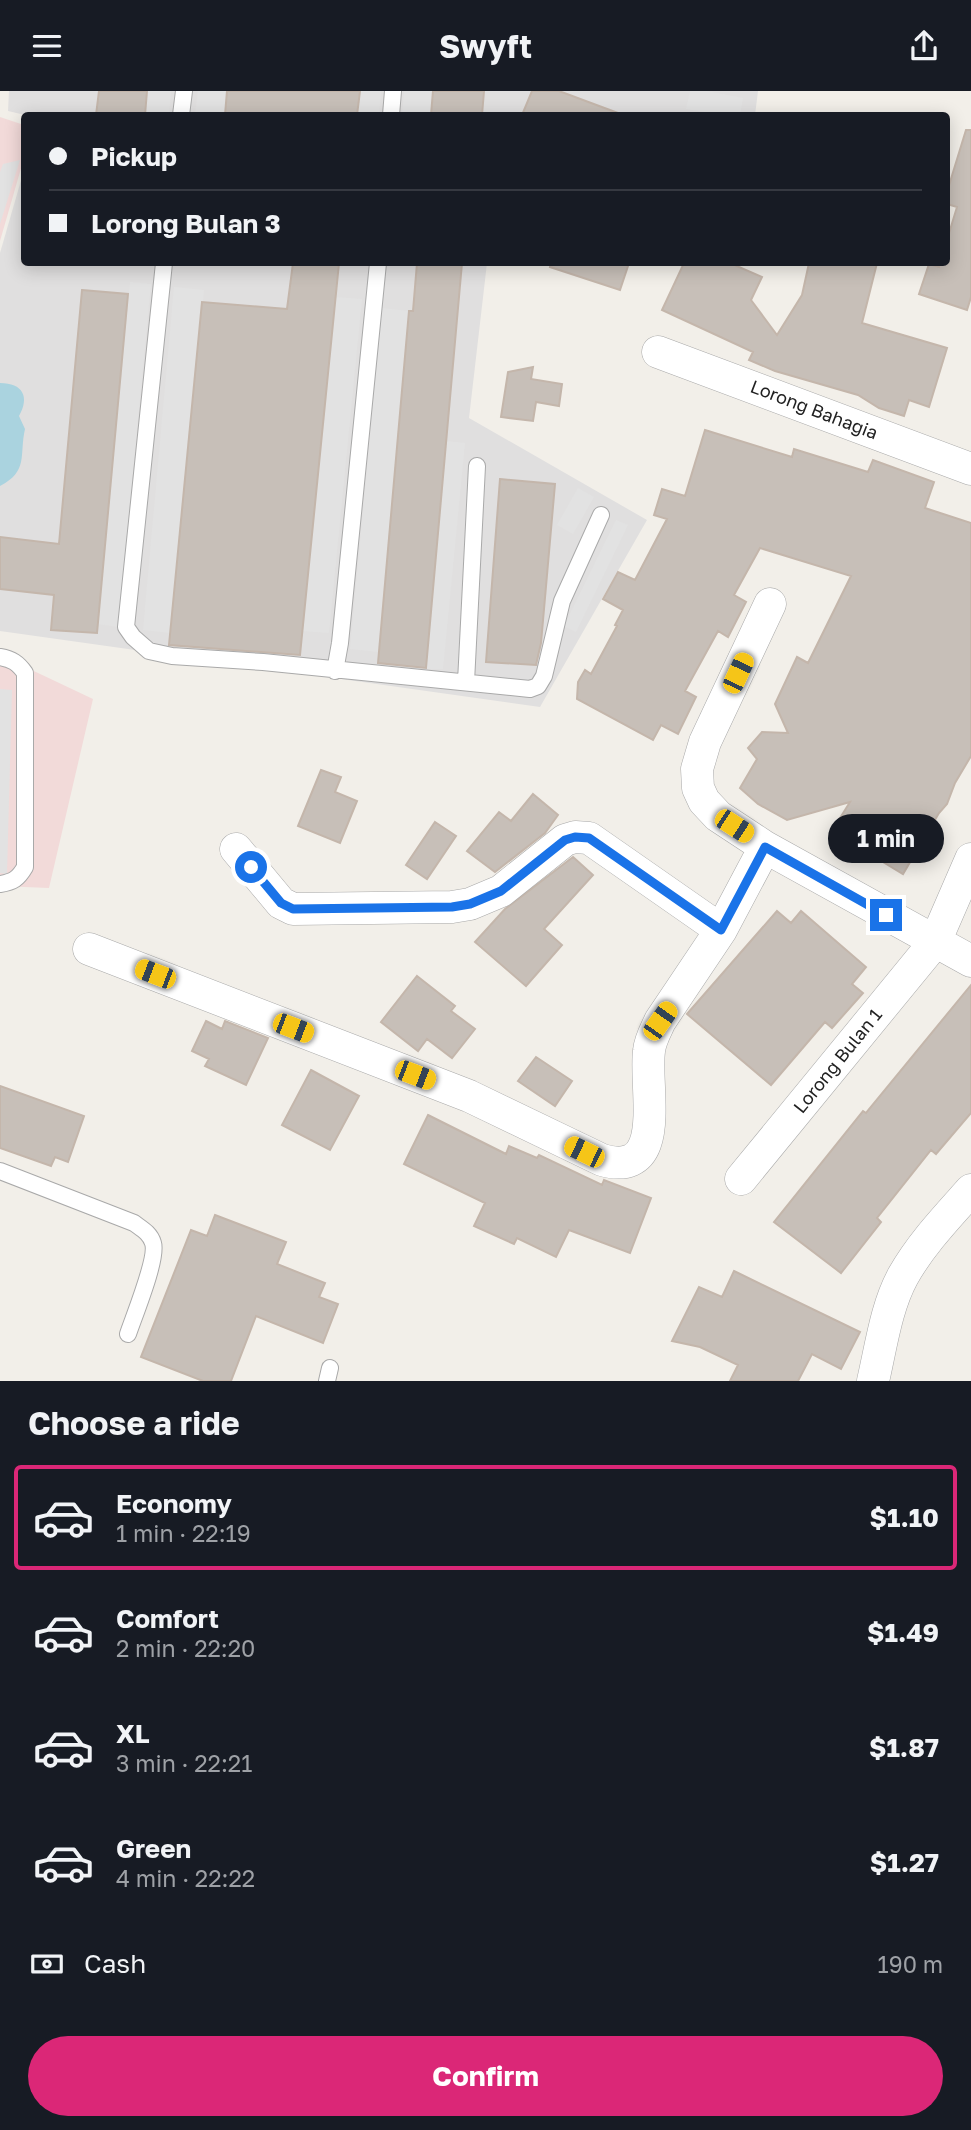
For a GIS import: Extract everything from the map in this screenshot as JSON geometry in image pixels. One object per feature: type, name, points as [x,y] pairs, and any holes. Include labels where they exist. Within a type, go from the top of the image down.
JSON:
[{"type":"street","name":"Lorong Bahagia","points":[[658,352],[971,469]]},
{"type":"street","points":[[770,604],[705,742],[697,769],[698,787],[704,801],[718,816],[765,847],[971,961]]},
{"type":"street","points":[[236,849],[281,903],[293,909],[452,907],[470,904],[501,891],[565,840],[575,837],[589,838],[721,930]]},
{"type":"street","points":[[89,949],[469,1096],[602,1160],[615,1164],[628,1163],[637,1158],[645,1148],[648,1133],[649,1049],[660,1021],[721,930],[765,847]]},
{"type":"street","name":"Lorong Bulan 1","points":[[741,1179],[935,942],[971,859]]},
{"type":"street","points":[[873,1381],[889,1314],[902,1278],[921,1249],[971,1190]]},
{"type":"lane","points":[[181,112],[184,91]]},
{"type":"lane","points":[[391,112],[393,91]]},
{"type":"lane","points":[[164,266],[126,627],[149,651],[172,656],[263,662],[530,689],[538,686],[544,676],[562,601],[601,515]]},
{"type":"lane","points":[[335,671],[378,266]]},
{"type":"lane","points":[[466,682],[477,466]]},
{"type":"lane","points":[[0,657],[18,664],[24,673],[24,867],[20,876],[12,882],[0,884]]},
{"type":"lane","points":[[0,1171],[134,1223],[150,1234],[155,1246],[153,1259],[128,1334]]},
{"type":"shaded area","points":[[9,91],[758,91],[755,112],[21,114],[8,111]]},
{"type":"shaded area","points":[[147,91],[171,91],[169,112],[145,112]]},
{"type":"shaded area","points":[[198,91],[227,91],[225,112],[195,112]]},
{"type":"shaded area","points":[[360,91],[381,91],[379,112],[357,112]]},
{"type":"shaded area","points":[[404,91],[433,91],[431,112],[402,112]]},
{"type":"shaded area","points":[[690,91],[707,91],[743,98],[741,112],[686,109]]},
{"type":"shaded area","points":[[0,117],[21,124],[21,168],[0,241]]},
{"type":"shaded area","points":[[20,160],[0,224],[0,172],[3,164]]},
{"type":"shaded area","points":[[21,180],[21,266],[487,266],[469,418],[647,520],[540,707],[0,631],[0,253]]},
{"type":"shaded area","points":[[130,282],[151,284],[118,627],[98,624]]},
{"type":"shaded area","points":[[174,287],[204,290],[170,633],[143,630]]},
{"type":"shaded area","points":[[335,297],[362,299],[329,633],[302,631]]},
{"type":"shaded area","points":[[382,308],[409,311],[378,652],[350,649]]},
{"type":"shaded area","points":[[446,441],[465,443],[443,669],[426,669]]},
{"type":"shaded area","points":[[578,488],[594,497],[573,534],[557,525]]},
{"type":"shaded area","points":[[616,520],[628,525],[576,632],[564,626]]},
{"type":"shaded area","points":[[0,655],[93,699],[49,888],[0,886]]},
{"type":"shaded area","points":[[0,689],[12,690],[7,874],[0,873]]},
{"type":"water","points":[[0,383],[14,385],[22,392],[24,403],[19,416],[25,429],[19,468],[0,486]]},
{"type":"building","points":[[99,91],[147,91],[145,112],[96,112]]},
{"type":"building","points":[[227,91],[360,91],[357,112],[225,112]]},
{"type":"building","points":[[433,91],[484,91],[482,112],[431,112]]},
{"type":"building","points":[[532,91],[559,91],[615,112],[523,112]]},
{"type":"building","points":[[966,130],[971,130],[971,297],[967,310],[919,294],[928,266],[950,266],[950,230],[957,207],[950,205],[950,182]]},
{"type":"building","points":[[293,266],[339,266],[300,655],[169,645],[202,302],[287,309]]},
{"type":"building","points":[[417,266],[462,266],[426,668],[378,663],[409,311],[413,311]]},
{"type":"building","points":[[550,266],[628,266],[620,290]]},
{"type":"building","points":[[683,266],[737,266],[762,277],[751,300],[777,335],[802,295],[808,266],[876,266],[862,323],[947,348],[929,407],[909,400],[904,416],[879,408],[858,395],[775,371],[749,360],[753,352],[662,310]]},
{"type":"building","points":[[82,290],[128,294],[97,633],[51,630],[54,595],[0,589],[0,537],[59,544]]},
{"type":"building","points":[[533,367],[531,379],[562,384],[559,406],[536,402],[533,421],[501,417],[508,372]]},
{"type":"building","points":[[705,430],[792,457],[794,449],[868,472],[873,460],[934,482],[925,508],[971,523],[971,756],[955,783],[947,804],[903,874],[832,831],[850,802],[787,820],[758,804],[740,788],[757,759],[748,748],[762,732],[788,733],[775,704],[797,657],[808,663],[851,576],[760,548],[734,595],[746,602],[728,637],[718,631],[685,691],[696,697],[678,734],[661,725],[653,740],[577,699],[578,682],[585,670],[591,674],[623,610],[603,599],[618,572],[635,580],[667,519],[654,515],[662,489],[685,496]]},
{"type":"building","points":[[500,479],[555,484],[541,643],[536,665],[486,662]]},
{"type":"building","points":[[321,770],[341,777],[335,792],[357,801],[340,843],[298,826]]},
{"type":"building","points":[[533,794],[558,815],[545,833],[495,872],[467,851],[499,812],[511,821]]},
{"type":"building","points":[[435,822],[456,836],[427,879],[406,865]]},
{"type":"building","points":[[573,857],[593,875],[544,929],[562,945],[526,986],[475,942],[505,909]]},
{"type":"building","points":[[777,911],[791,923],[801,911],[866,967],[852,984],[863,993],[832,1028],[825,1022],[771,1085],[687,1014]]},
{"type":"building","points":[[417,976],[455,1006],[451,1011],[475,1029],[452,1058],[427,1039],[418,1051],[381,1022]]},
{"type":"building","points":[[971,985],[971,1113],[936,1154],[931,1150],[877,1218],[881,1222],[841,1273],[774,1222],[863,1111],[866,1113]]},
{"type":"building","points":[[206,1021],[222,1029],[225,1021],[268,1038],[246,1085],[205,1066],[209,1059],[192,1051]]},
{"type":"building","points":[[536,1057],[572,1081],[555,1106],[518,1081]]},
{"type":"building","points":[[311,1070],[359,1096],[330,1150],[282,1125]]},
{"type":"building","points":[[0,1086],[84,1116],[68,1162],[55,1157],[51,1166],[0,1148]]},
{"type":"building","points":[[428,1115],[506,1154],[509,1146],[537,1158],[539,1155],[602,1185],[604,1180],[651,1198],[630,1253],[569,1230],[556,1257],[517,1238],[514,1244],[474,1226],[485,1203],[404,1164]]},
{"type":"building","points":[[215,1215],[286,1242],[277,1264],[325,1283],[319,1297],[338,1304],[323,1343],[256,1316],[231,1381],[203,1381],[141,1357],[191,1230],[207,1236]]},
{"type":"building","points":[[734,1271],[860,1332],[841,1369],[812,1354],[798,1381],[730,1381],[738,1365],[700,1347],[672,1341],[699,1287],[722,1297]]},
{"type":"route","points":[[251,867],[281,903],[293,909],[452,907],[486,899],[501,891],[565,840],[575,837],[589,838],[721,930],[765,847],[886,915]]}]
